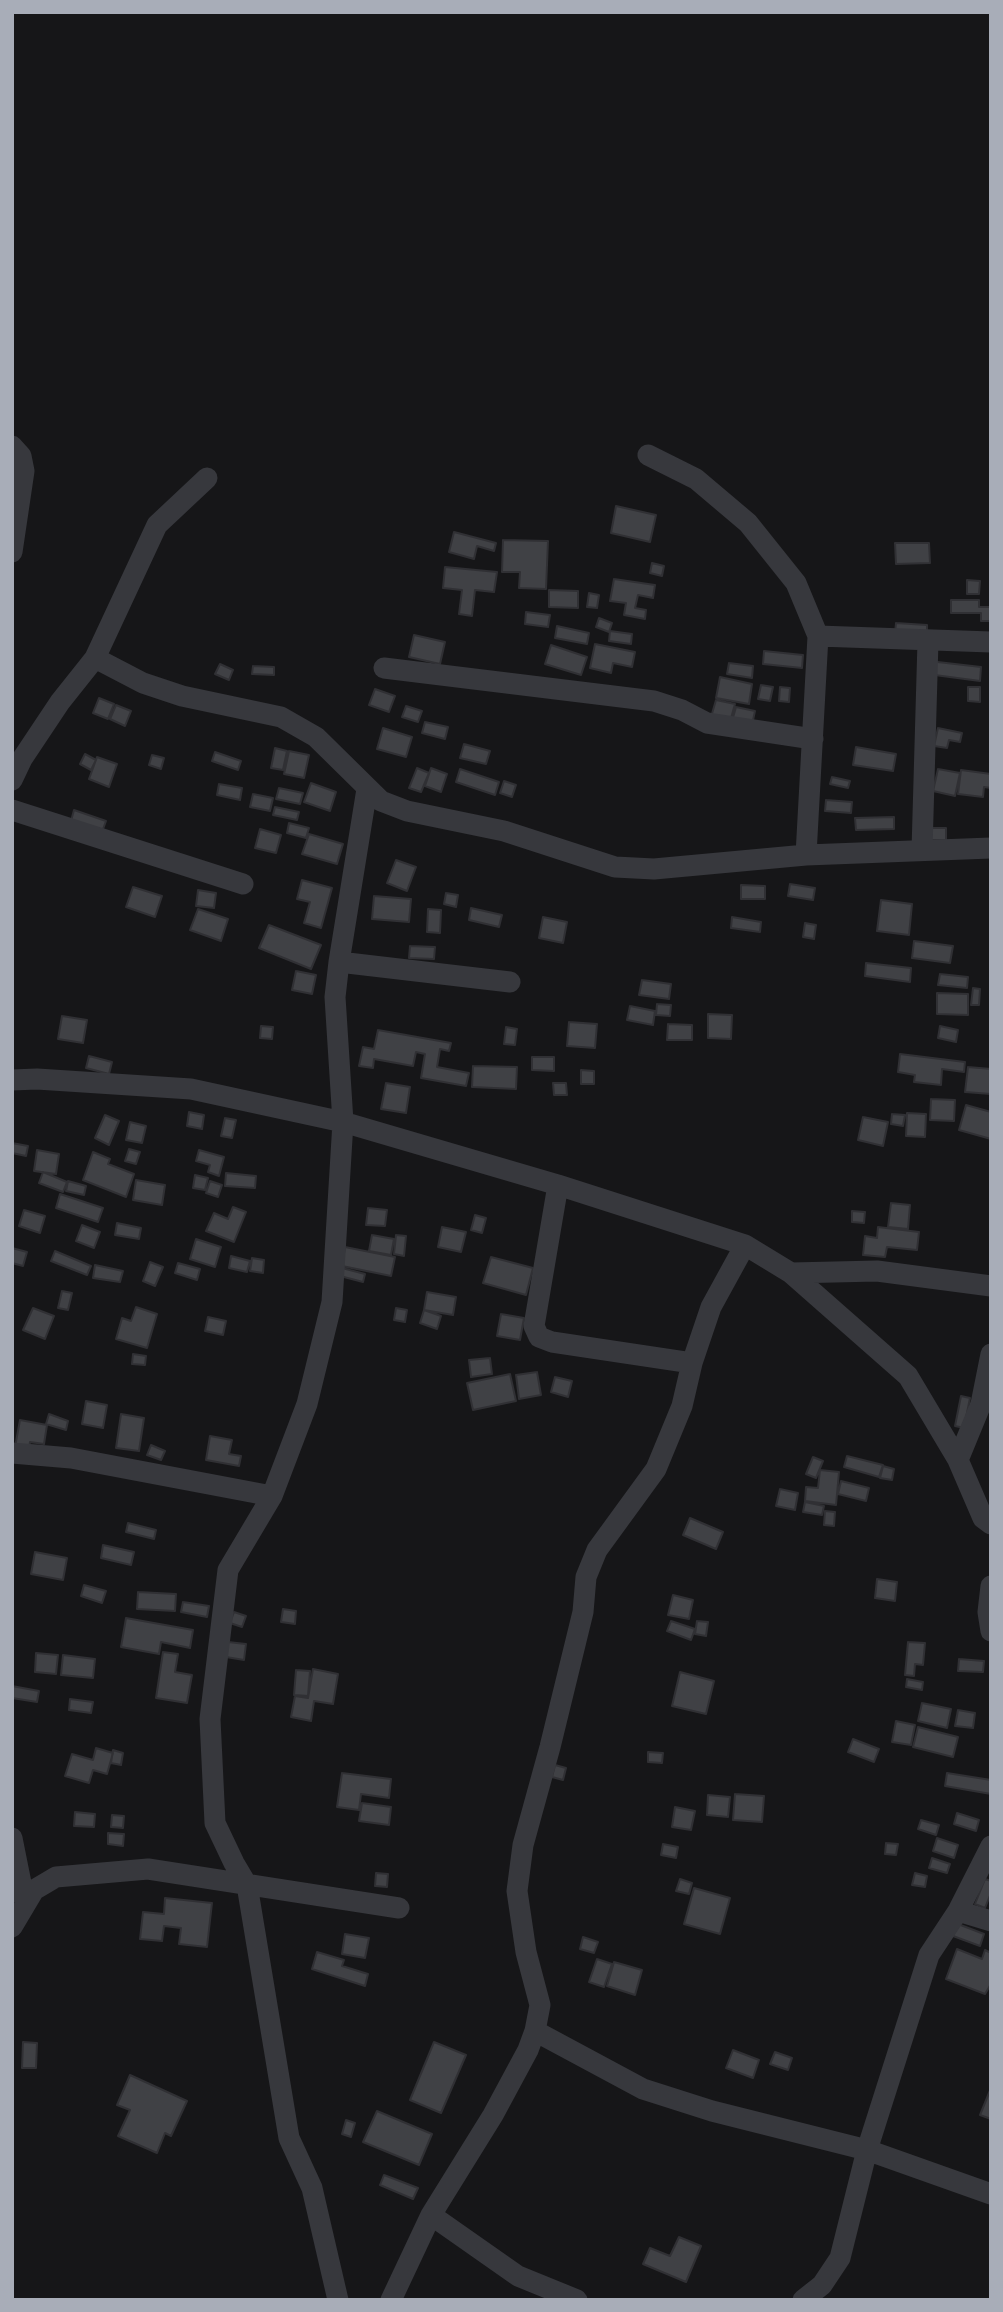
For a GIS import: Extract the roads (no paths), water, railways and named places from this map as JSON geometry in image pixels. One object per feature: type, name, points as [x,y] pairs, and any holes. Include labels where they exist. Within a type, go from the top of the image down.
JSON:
[{"type":"street","points":[[12,446],[21,456],[24,471],[12,552]]},
{"type":"street","points":[[648,455],[696,478],[748,523],[796,583],[818,636],[806,855]]},
{"type":"street","points":[[12,780],[15,752],[95,658],[157,525],[207,478]]},
{"type":"street","points":[[818,636],[991,642]]},
{"type":"street","points":[[922,850],[928,641]]},
{"type":"street","points":[[95,658],[144,683],[182,696],[281,717],[316,737],[381,801],[407,811],[504,831],[615,867],[654,869],[806,855],[991,848]]},
{"type":"street","points":[[384,668],[643,699],[681,710],[707,723],[813,739]]},
{"type":"street","points":[[338,2300],[312,2188],[289,2138],[247,1885],[215,1822],[210,1719],[229,1570],[272,1496],[307,1404],[332,1302],[343,1122],[335,997],[367,789]]},
{"type":"street","points":[[12,810],[243,884]]},
{"type":"street","points":[[339,961],[510,982]]},
{"type":"street","points":[[12,1080],[37,1079],[191,1089],[343,1122],[558,1185],[745,1245],[791,1273],[908,1376],[958,1460],[983,1518],[991,1524]]},
{"type":"street","points":[[558,1185],[534,1326],[539,1337],[552,1342],[692,1363]]},
{"type":"street","points":[[391,2300],[432,2215],[493,2115],[528,2050],[535,2031],[540,2005],[526,1952],[517,1891],[523,1845],[583,1612],[586,1577],[597,1550],[656,1469],[682,1405],[692,1363],[711,1307],[745,1245]]},
{"type":"street","points":[[791,1273],[877,1271],[991,1286]]},
{"type":"street","points":[[958,1460],[981,1404],[991,1354]]},
{"type":"street","points":[[12,1453],[71,1458],[272,1496]]},
{"type":"street","points":[[991,1586],[988,1612],[991,1631]]},
{"type":"street","points":[[12,1838],[25,1903]]},
{"type":"street","points":[[803,2300],[822,2285],[840,2258],[867,2150],[929,1955],[958,1910],[991,1846]]},
{"type":"street","points":[[12,1927],[34,1890],[56,1877],[148,1869],[399,1908]]},
{"type":"street","points":[[958,1910],[991,1921]]},
{"type":"street","points":[[535,2031],[643,2089],[712,2112],[867,2150],[991,2194]]},
{"type":"street","points":[[432,2215],[518,2276],[577,2300]]}]
